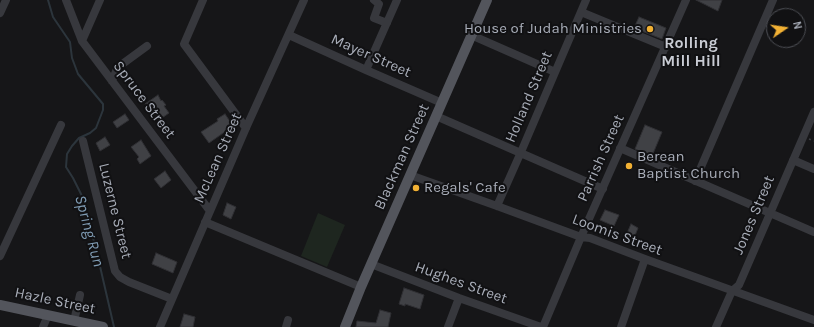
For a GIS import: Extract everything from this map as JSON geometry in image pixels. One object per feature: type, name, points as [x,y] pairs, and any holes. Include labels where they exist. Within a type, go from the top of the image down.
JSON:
[{"type":"main road","name":"Blackman Street","points":[[345,327],[361,287],[487,0]]},
{"type":"main road","name":"Hazle Street","points":[[0,305],[102,327]]},
{"type":"street","points":[[0,13],[6,0]]},
{"type":"street","name":"Spruce Street","points":[[66,0],[82,41],[210,211]]},
{"type":"street","points":[[82,41],[100,0]]},
{"type":"street","points":[[203,0],[184,44],[246,128]]},
{"type":"street","name":"McLean Street","points":[[160,327],[246,128],[304,0]]},
{"type":"street","points":[[374,0],[379,4],[374,18],[387,23]]},
{"type":"street","points":[[366,70],[397,0]]},
{"type":"street","name":"Holland Street","points":[[497,206],[586,0]]},
{"type":"street","name":"Parrish Street","points":[[542,327],[686,0]]},
{"type":"street","points":[[695,181],[773,0]]},
{"type":"street","points":[[581,12],[666,47]]},
{"type":"street","name":"Mayer Street","points":[[289,34],[442,103]]},
{"type":"street","points":[[472,35],[555,72]]},
{"type":"street","points":[[112,81],[117,69],[147,46]]},
{"type":"street","name":"Jones Street","points":[[716,327],[732,291],[739,285],[814,112]]},
{"type":"street","points":[[436,116],[604,189]]},
{"type":"street","points":[[0,256],[61,125]]},
{"type":"street","name":"Luzerne Street","points":[[83,141],[115,271],[120,278],[172,299]]},
{"type":"street","points":[[620,148],[814,232]]},
{"type":"street","points":[[793,160],[814,169]]},
{"type":"street","name":"Loomis Street","points":[[410,175],[582,237],[590,238],[645,260],[814,320]]},
{"type":"street","points":[[205,222],[361,287]]},
{"type":"street","points":[[621,327],[645,260]]},
{"type":"street","name":"Hughes Street","points":[[372,264],[459,298],[542,327]]},
{"type":"street","points":[[74,321],[80,295]]},
{"type":"street","points":[[448,327],[459,298]]},
{"type":"street","points":[[43,327],[48,315]]},
{"type":"path","points":[[809,139],[814,141]]},
{"type":"shaded area","points":[[318,213],[345,225],[327,267],[301,256]]},
{"type":"building","points":[[696,0],[722,0],[718,11]]},
{"type":"building","name":"House of Judah Ministries","points":[[639,17],[666,28],[662,39],[634,28]]},
{"type":"building","points":[[158,95],[161,101],[162,100],[166,105],[164,106],[169,113],[159,120],[154,112],[152,114],[145,104]]},
{"type":"building","points":[[125,114],[129,120],[117,128],[113,122]]},
{"type":"building","points":[[225,114],[233,126],[209,143],[201,132],[218,121],[217,119]]},
{"type":"building","points":[[645,125],[662,132],[652,156],[635,149]]},
{"type":"building","points":[[105,137],[110,145],[100,151],[96,143]]},
{"type":"building","points":[[141,140],[151,156],[140,164],[137,159],[139,157],[131,147]]},
{"type":"building","points":[[165,171],[171,180],[161,188],[154,179]]},
{"type":"building","points":[[227,203],[236,207],[231,219],[223,215]]},
{"type":"building","points":[[605,210],[619,215],[614,226],[600,220]]},
{"type":"building","points":[[631,224],[638,228],[632,243],[624,240]]},
{"type":"building","points":[[156,253],[177,262],[173,273],[152,264]]},
{"type":"building","points":[[404,288],[424,295],[420,309],[405,304],[405,306],[399,304]]},
{"type":"building","points":[[380,310],[391,313],[388,327],[356,327],[357,321],[376,323]]},
{"type":"building","points":[[184,314],[195,317],[193,327],[180,327]]},
{"type":"waterway","name":"Spring Run","points":[[48,0],[53,17],[70,42],[72,58],[78,74],[103,104],[103,110],[96,128],[90,133],[79,138],[72,146],[67,154],[66,167],[82,196],[114,327]]},
{"type":"place","name":"House of Judah Ministries","points":[[650,29]]},
{"type":"place","name":"Berean Baptist Church","points":[[629,166]]},
{"type":"place","name":"Regals' Cafe","points":[[416,188]]},
{"type":"district","name":"Rolling Mill Hill","points":[[691,52]]}]
